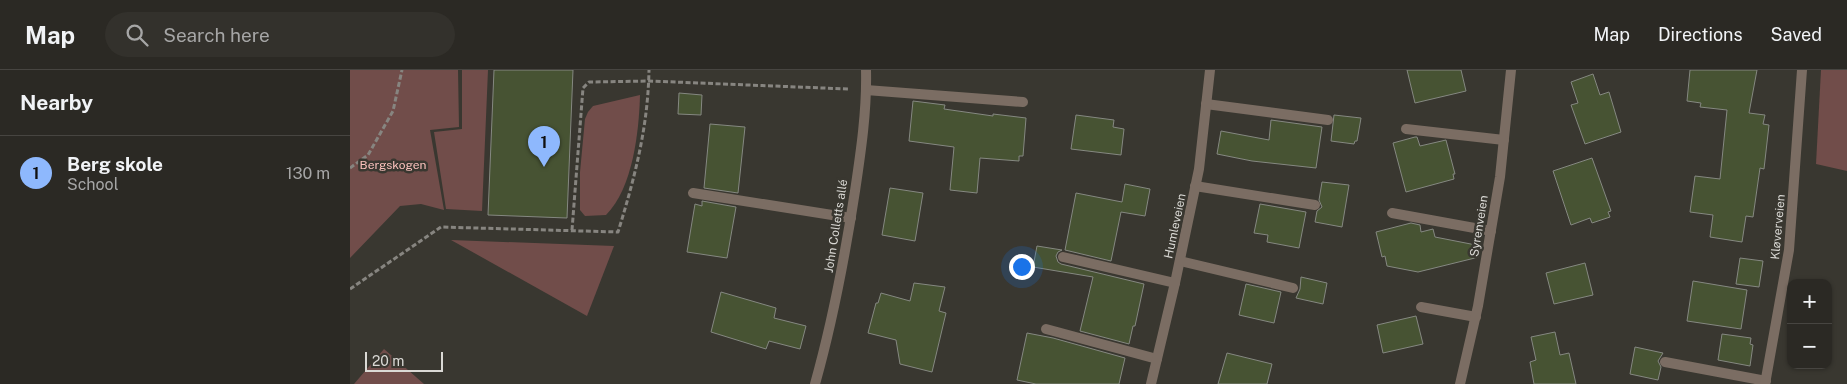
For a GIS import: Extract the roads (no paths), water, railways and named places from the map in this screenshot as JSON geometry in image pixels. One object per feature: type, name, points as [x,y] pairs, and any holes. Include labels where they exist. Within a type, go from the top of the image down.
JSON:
[{"type":"street","name":"John Colletts allé","points":[[815,384],[834,314],[851,218],[866,90],[866,70]]},
{"type":"street","name":"Humleveien","points":[[1151,384],[1180,261],[1199,169],[1210,70]]},
{"type":"street","name":"Syrenveien","points":[[1460,384],[1476,317],[1491,231],[1512,70]]},
{"type":"street","name":"Kløverveien","points":[[1766,382],[1789,250],[1802,70]]},
{"type":"street","points":[[866,90],[1023,102]]},
{"type":"street","points":[[1206,104],[1328,120]]},
{"type":"street","points":[[1406,129],[1504,140]]},
{"type":"street","points":[[1195,186],[1315,205]]},
{"type":"street","points":[[693,194],[851,218]]},
{"type":"street","points":[[1392,213],[1491,231]]},
{"type":"street","points":[[1063,256],[1175,283]]},
{"type":"street","points":[[1180,261],[1293,288]]},
{"type":"street","points":[[1421,307],[1476,317]]},
{"type":"street","points":[[1046,329],[1157,359]]},
{"type":"street","points":[[1665,362],[1766,382]]},
{"type":"place","name":"Berg skole","points":[[544,167]]},
{"type":"park label","name":"Bergskogen","points":[[393,165]]}]
